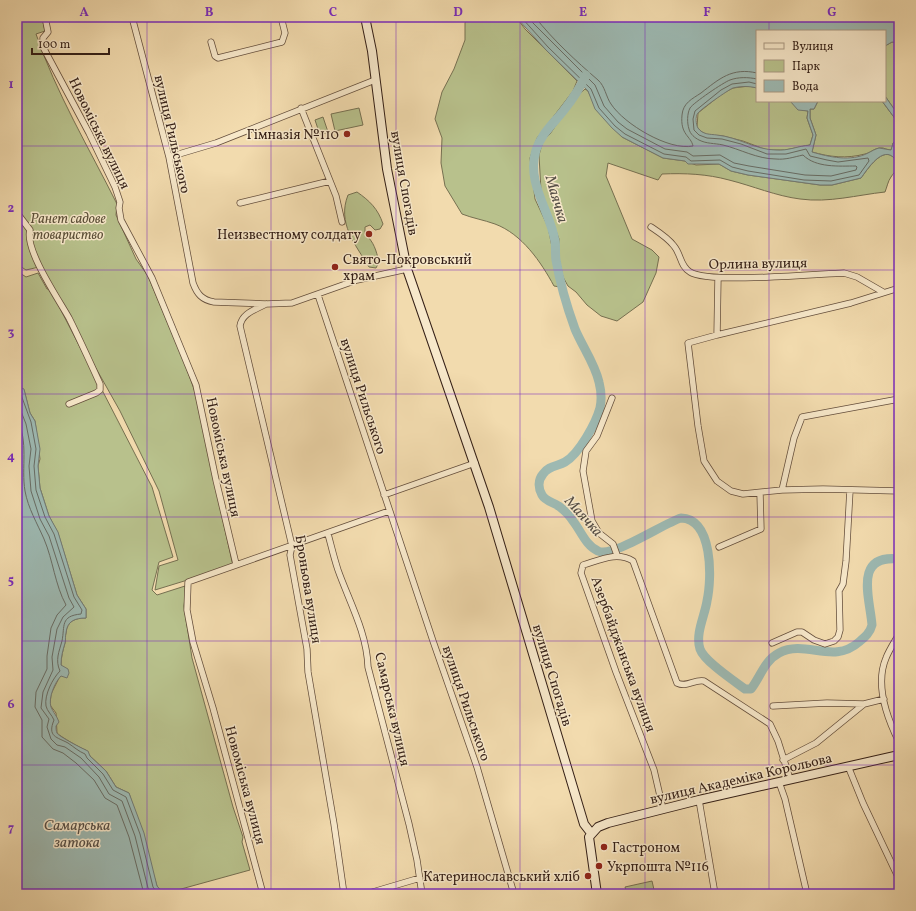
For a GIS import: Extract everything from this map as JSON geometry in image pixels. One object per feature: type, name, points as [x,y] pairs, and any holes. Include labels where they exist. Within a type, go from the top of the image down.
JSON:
[{"type":"street","name":"Новоміська вулиця","points":[[45,17],[48,30],[44,38],[43,47],[89,133],[115,187],[120,202],[119,208],[121,220],[152,278],[196,385],[236,564],[188,582],[187,610],[193,642],[213,708],[263,894]]},
{"type":"street","name":"вулиця Рильського","points":[[132,17],[169,157],[193,283],[196,290],[206,300],[266,304],[292,303],[318,295],[389,512],[477,767],[514,894]]},
{"type":"street","points":[[211,42],[215,56],[218,58],[282,42],[285,33],[281,17]]},
{"type":"street","name":"вулиця Спогадів","points":[[365,17],[387,170],[407,269],[475,463],[584,824],[591,833],[589,842],[597,894]]},
{"type":"street","points":[[169,157],[216,143],[301,108],[375,80]]},
{"type":"street","points":[[301,108],[336,196],[342,222]]},
{"type":"street","points":[[240,203],[330,181]]},
{"type":"street","points":[[17,213],[30,230],[28,236],[41,269],[68,317],[100,384],[100,390],[96,393],[69,404]]},
{"type":"street","name":"Орлина вулиця","points":[[651,227],[664,236],[675,247],[682,264],[688,271],[697,275],[718,278],[844,273],[884,292]]},
{"type":"street","points":[[318,295],[357,280],[407,269]]},
{"type":"street","points":[[717,335],[718,278]]},
{"type":"street","points":[[899,288],[852,303],[688,343],[698,426],[704,461],[717,481],[731,491],[743,494],[782,490],[899,491]]},
{"type":"street","name":"Броньова вулиця","points":[[266,304],[244,315],[241,318],[240,326],[292,546],[290,555],[307,649],[308,672],[334,824],[344,894]]},
{"type":"street","points":[[612,398],[597,436],[586,451],[583,471],[592,521],[599,533],[614,544],[617,553],[633,561],[677,683],[684,685],[696,681],[704,681],[770,724],[778,742],[790,779]]},
{"type":"street","points":[[782,490],[794,438],[802,417],[899,399]]},
{"type":"street","points":[[384,495],[475,463]]},
{"type":"street","points":[[772,642],[797,632],[802,632],[814,640],[825,644],[834,641],[838,637],[840,630],[839,591],[843,584],[846,561],[850,490]]},
{"type":"street","points":[[719,547],[761,529],[760,493]]},
{"type":"street","points":[[236,564],[328,534],[389,512]]},
{"type":"street","name":"Самарська вулиця","points":[[328,534],[338,570],[348,592],[366,646],[368,667],[409,824],[422,894]]},
{"type":"street","name":"Азербайджанська вулиця","points":[[617,553],[583,565],[581,573],[616,672],[652,765],[663,809]]},
{"type":"street","points":[[899,634],[885,659],[882,675],[884,699],[899,742]]},
{"type":"street","points":[[773,706],[828,703],[864,704],[884,699]]},
{"type":"street","points":[[783,760],[816,743],[864,704]]},
{"type":"street","name":"вулиця Академіка Корольова","points":[[591,833],[608,822],[899,755]]},
{"type":"street","points":[[848,766],[862,803],[899,879]]},
{"type":"street","points":[[779,782],[785,799],[807,894]]},
{"type":"street","points":[[699,800],[714,894]]},
{"type":"street","points":[[366,894],[420,878]]},
{"type":"green space","name":"Ранет садове товариство","points":[[17,17],[42,17],[45,31],[36,34],[53,78],[117,204],[116,215],[136,259],[148,276],[185,364],[195,392],[233,566],[155,590],[159,566],[178,560],[159,491],[120,411],[39,267],[26,270],[17,264]]},
{"type":"green space","points":[[467,17],[516,17],[525,29],[577,81],[573,91],[537,138],[530,158],[535,199],[548,227],[560,287],[554,286],[537,258],[514,235],[495,224],[462,214],[445,186],[441,163],[442,138],[435,119],[442,92],[454,69],[465,40],[465,23]]},
{"type":"green space","points":[[892,42],[899,43],[899,116],[886,97],[886,45]]},
{"type":"green space","points":[[749,86],[756,88],[756,102],[791,102],[802,110],[808,111],[807,118],[813,135],[810,145],[785,150],[767,150],[743,141],[723,136],[708,135],[702,132],[697,127],[698,113],[723,93],[733,88]]},
{"type":"green space","points":[[585,89],[588,91],[595,105],[622,137],[663,158],[685,161],[696,165],[719,164],[731,171],[748,175],[820,185],[832,185],[861,178],[876,160],[885,155],[890,155],[894,158],[898,166],[889,180],[885,192],[832,199],[811,200],[782,196],[729,180],[704,175],[662,174],[658,180],[608,163],[606,176],[632,239],[652,250],[659,257],[656,273],[643,302],[617,321],[601,316],[587,305],[576,292],[568,286],[563,277],[558,254],[559,239],[541,191],[539,155],[543,141],[550,134],[574,99]]},
{"type":"green space","points":[[818,102],[883,102],[899,124],[899,141],[893,143],[892,150],[880,148],[858,156],[832,156],[812,152],[816,135],[810,118],[810,109],[814,109]]},
{"type":"green space","points":[[359,108],[363,125],[335,131],[331,114]]},
{"type":"green space","points":[[323,117],[328,132],[320,135],[315,120]]},
{"type":"green space","points":[[357,192],[373,206],[379,214],[383,224],[380,229],[375,230],[370,225],[365,227],[365,234],[373,243],[376,250],[379,262],[376,268],[369,267],[353,241],[346,224],[345,205],[348,195]]},
{"type":"green space","points":[[17,271],[26,277],[38,273],[47,289],[50,289],[152,487],[173,557],[159,562],[152,590],[157,595],[185,586],[184,606],[192,658],[233,807],[243,837],[242,842],[250,870],[163,894],[157,886],[129,793],[116,787],[106,771],[90,756],[86,750],[57,733],[56,713],[50,705],[51,694],[64,668],[61,665],[61,659],[68,626],[72,621],[86,618],[86,609],[77,595],[58,533],[49,516],[40,488],[38,466],[40,459],[35,421],[30,413],[24,390],[17,386]]},
{"type":"green space","points":[[652,881],[655,894],[627,894],[625,887]]},
{"type":"water","points":[[516,17],[899,17],[899,43],[892,42],[886,45],[886,30],[756,30],[756,88],[742,87],[730,89],[700,111],[696,116],[696,120],[698,128],[704,133],[725,136],[761,148],[780,150],[789,149],[810,145],[813,135],[807,118],[808,111],[798,110],[791,102],[818,102],[814,109],[810,109],[810,118],[816,135],[812,152],[826,156],[847,158],[861,156],[879,148],[891,150],[893,143],[897,140],[899,141],[899,170],[895,159],[890,155],[885,155],[876,160],[861,178],[832,185],[820,185],[748,175],[731,171],[719,164],[688,164],[685,161],[663,158],[622,137],[612,128],[595,109],[588,91],[546,50]]},
{"type":"water","points":[[886,97],[899,116],[899,124],[883,102],[886,102]]},
{"type":"water","name":"Самарська затока","points":[[17,386],[24,389],[30,413],[35,421],[40,449],[38,466],[40,488],[49,516],[58,532],[77,595],[86,609],[86,618],[72,621],[68,626],[61,665],[68,669],[69,673],[67,678],[61,676],[54,686],[50,699],[51,707],[59,722],[56,726],[57,732],[58,735],[88,751],[90,756],[106,771],[116,787],[129,793],[144,833],[157,886],[164,894],[17,894]]},
{"type":"waterway","name":"Маячка","points":[[586,75],[573,98],[544,134],[538,144],[534,162],[534,174],[536,185],[549,219],[555,241],[558,269],[567,304],[575,329],[597,375],[601,401],[595,422],[576,452],[565,462],[553,466],[545,471],[541,476],[539,484],[542,495],[545,499],[566,512],[590,546],[598,551],[605,552],[615,550],[681,518],[692,521],[699,528],[705,539],[708,551],[710,578],[707,601],[699,631],[700,649],[713,665],[745,689],[751,689],[766,664],[779,653],[789,649],[829,652],[839,651],[849,649],[865,637],[869,633],[872,625],[868,591],[870,571],[875,563],[885,559],[899,559]]},
{"type":"place","name":"Гімназія №110","points":[[347,134]]},
{"type":"place","name":"Неизвестному солдату","points":[[369,234]]},
{"type":"place","name":"Свято-Покровський храм","points":[[335,267]]},
{"type":"place","name":"Гастроном","points":[[604,847]]},
{"type":"place","name":"Укрпошта №116","points":[[599,866]]},
{"type":"place","name":"Катеринославський хліб","points":[[588,876]]}]
